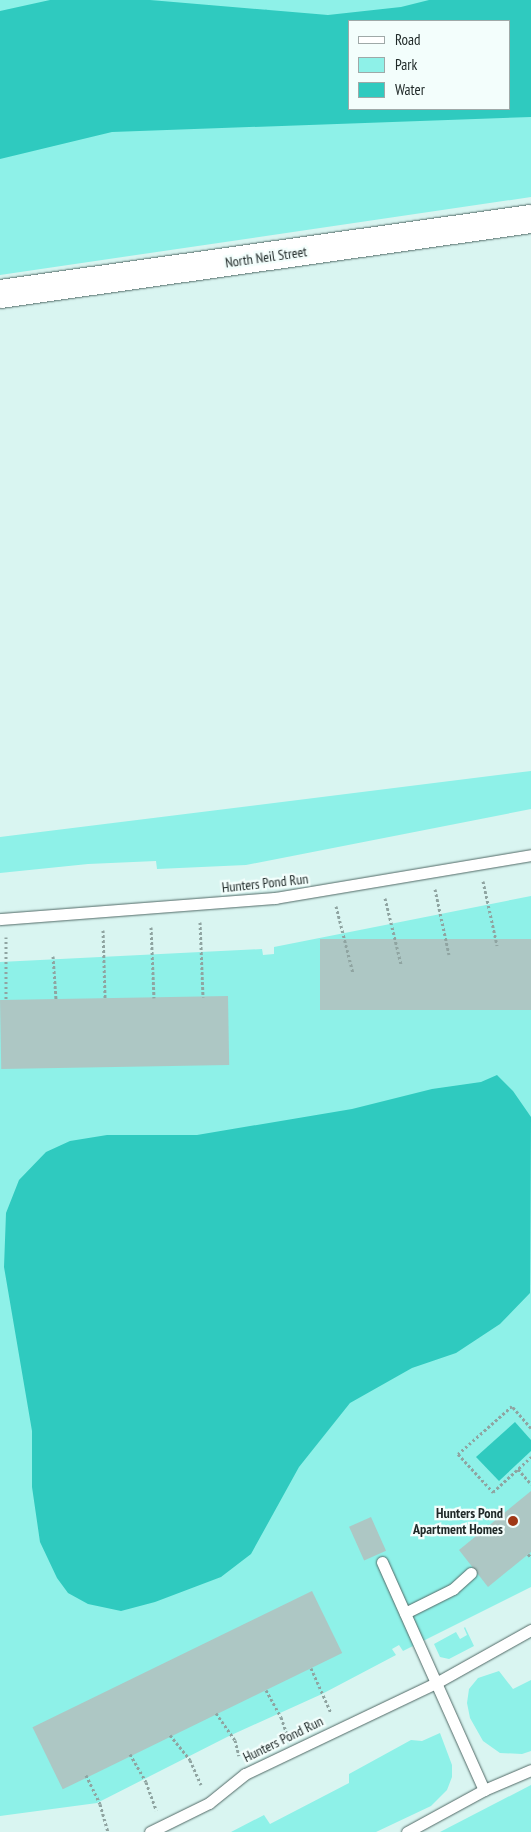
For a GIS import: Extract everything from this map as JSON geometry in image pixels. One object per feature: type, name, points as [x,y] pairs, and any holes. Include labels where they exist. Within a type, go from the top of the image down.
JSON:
[{"type":"main road","name":"North Neil Street","points":[[0,294],[531,219]]},
{"type":"lane","name":"Hunters Pond Run","points":[[3,919],[199,905],[332,890],[480,863],[531,856]]},
{"type":"lane","points":[[382,1562],[484,1790]]},
{"type":"lane","points":[[405,1613],[453,1589],[471,1574]]},
{"type":"lane","name":"Hunters Pond Run","points":[[150,1832],[209,1803],[245,1774],[436,1683],[531,1630]]},
{"type":"lane","points":[[407,1832],[484,1790],[531,1770]]},
{"type":"path","points":[[480,863],[497,946]]},
{"type":"path","points":[[431,872],[448,955]]},
{"type":"path","points":[[381,880],[401,964]]},
{"type":"path","points":[[332,890],[353,973]]},
{"type":"path","points":[[199,905],[204,997]]},
{"type":"path","points":[[150,908],[154,998]]},
{"type":"path","points":[[102,913],[105,999]]},
{"type":"path","points":[[3,919],[6,999]]},
{"type":"path","points":[[53,956],[56,999]]},
{"type":"path","points":[[531,1428],[512,1406],[458,1454],[493,1492],[531,1456]]},
{"type":"path","points":[[518,1469],[531,1484]]},
{"type":"path","points":[[311,1668],[338,1729]]},
{"type":"path","points":[[266,1690],[281,1716],[292,1750]]},
{"type":"path","points":[[216,1713],[235,1740],[245,1774]]},
{"type":"path","points":[[170,1735],[190,1760],[209,1803]]},
{"type":"path","points":[[130,1754],[146,1782],[162,1826]]},
{"type":"path","points":[[86,1775],[100,1804],[108,1832]]},
{"type":"green space","points":[[0,0],[531,0],[531,197],[0,275]]},
{"type":"green space","points":[[531,771],[531,809],[246,865],[157,869],[156,861],[88,864],[0,873],[0,837]]},
{"type":"green space","points":[[531,896],[531,1587],[403,1651],[399,1645],[392,1649],[396,1655],[322,1694],[227,1737],[97,1803],[0,1816],[0,962],[262,949],[263,955],[274,954],[274,947]]},
{"type":"green space","points":[[465,1627],[474,1646],[449,1659],[440,1657],[434,1644],[456,1632],[460,1639],[467,1635]]},
{"type":"green space","points":[[499,1671],[513,1689],[531,1680],[531,1751],[522,1754],[500,1753],[483,1741],[470,1718],[467,1703],[469,1689],[478,1678]]},
{"type":"green space","points":[[440,1733],[452,1765],[452,1777],[447,1790],[431,1806],[376,1832],[231,1832],[264,1815],[270,1824],[349,1783],[349,1774],[411,1740],[422,1741]]},
{"type":"green space","points":[[531,1785],[531,1832],[440,1832]]},
{"type":"water","points":[[50,0],[150,0],[328,15],[401,7],[429,0],[531,0],[531,117],[112,132],[0,159],[0,11]]},
{"type":"water","points":[[497,1075],[513,1091],[531,1117],[530,1293],[500,1324],[456,1353],[412,1368],[350,1403],[299,1467],[251,1554],[221,1577],[155,1602],[121,1611],[88,1604],[68,1593],[57,1578],[40,1542],[32,1487],[32,1431],[4,1267],[6,1213],[19,1180],[46,1152],[70,1141],[107,1135],[197,1135],[352,1109],[432,1089],[481,1082]]},
{"type":"water","points":[[515,1422],[531,1440],[531,1451],[499,1481],[476,1457]]},
{"type":"building","points":[[320,939],[531,939],[531,1010],[320,1010]]},
{"type":"building","points":[[228,996],[229,1065],[1,1069],[0,1000]]},
{"type":"building","name":"Hunters Pond Apartment Homes","points":[[531,1491],[531,1552],[488,1587],[459,1550]]},
{"type":"building","points":[[371,1517],[386,1551],[364,1561],[349,1527]]},
{"type":"building","points":[[312,1591],[342,1653],[63,1789],[32,1727]]},
{"type":"place","name":"Hunters Pond Apartment Homes","points":[[513,1521]]}]
